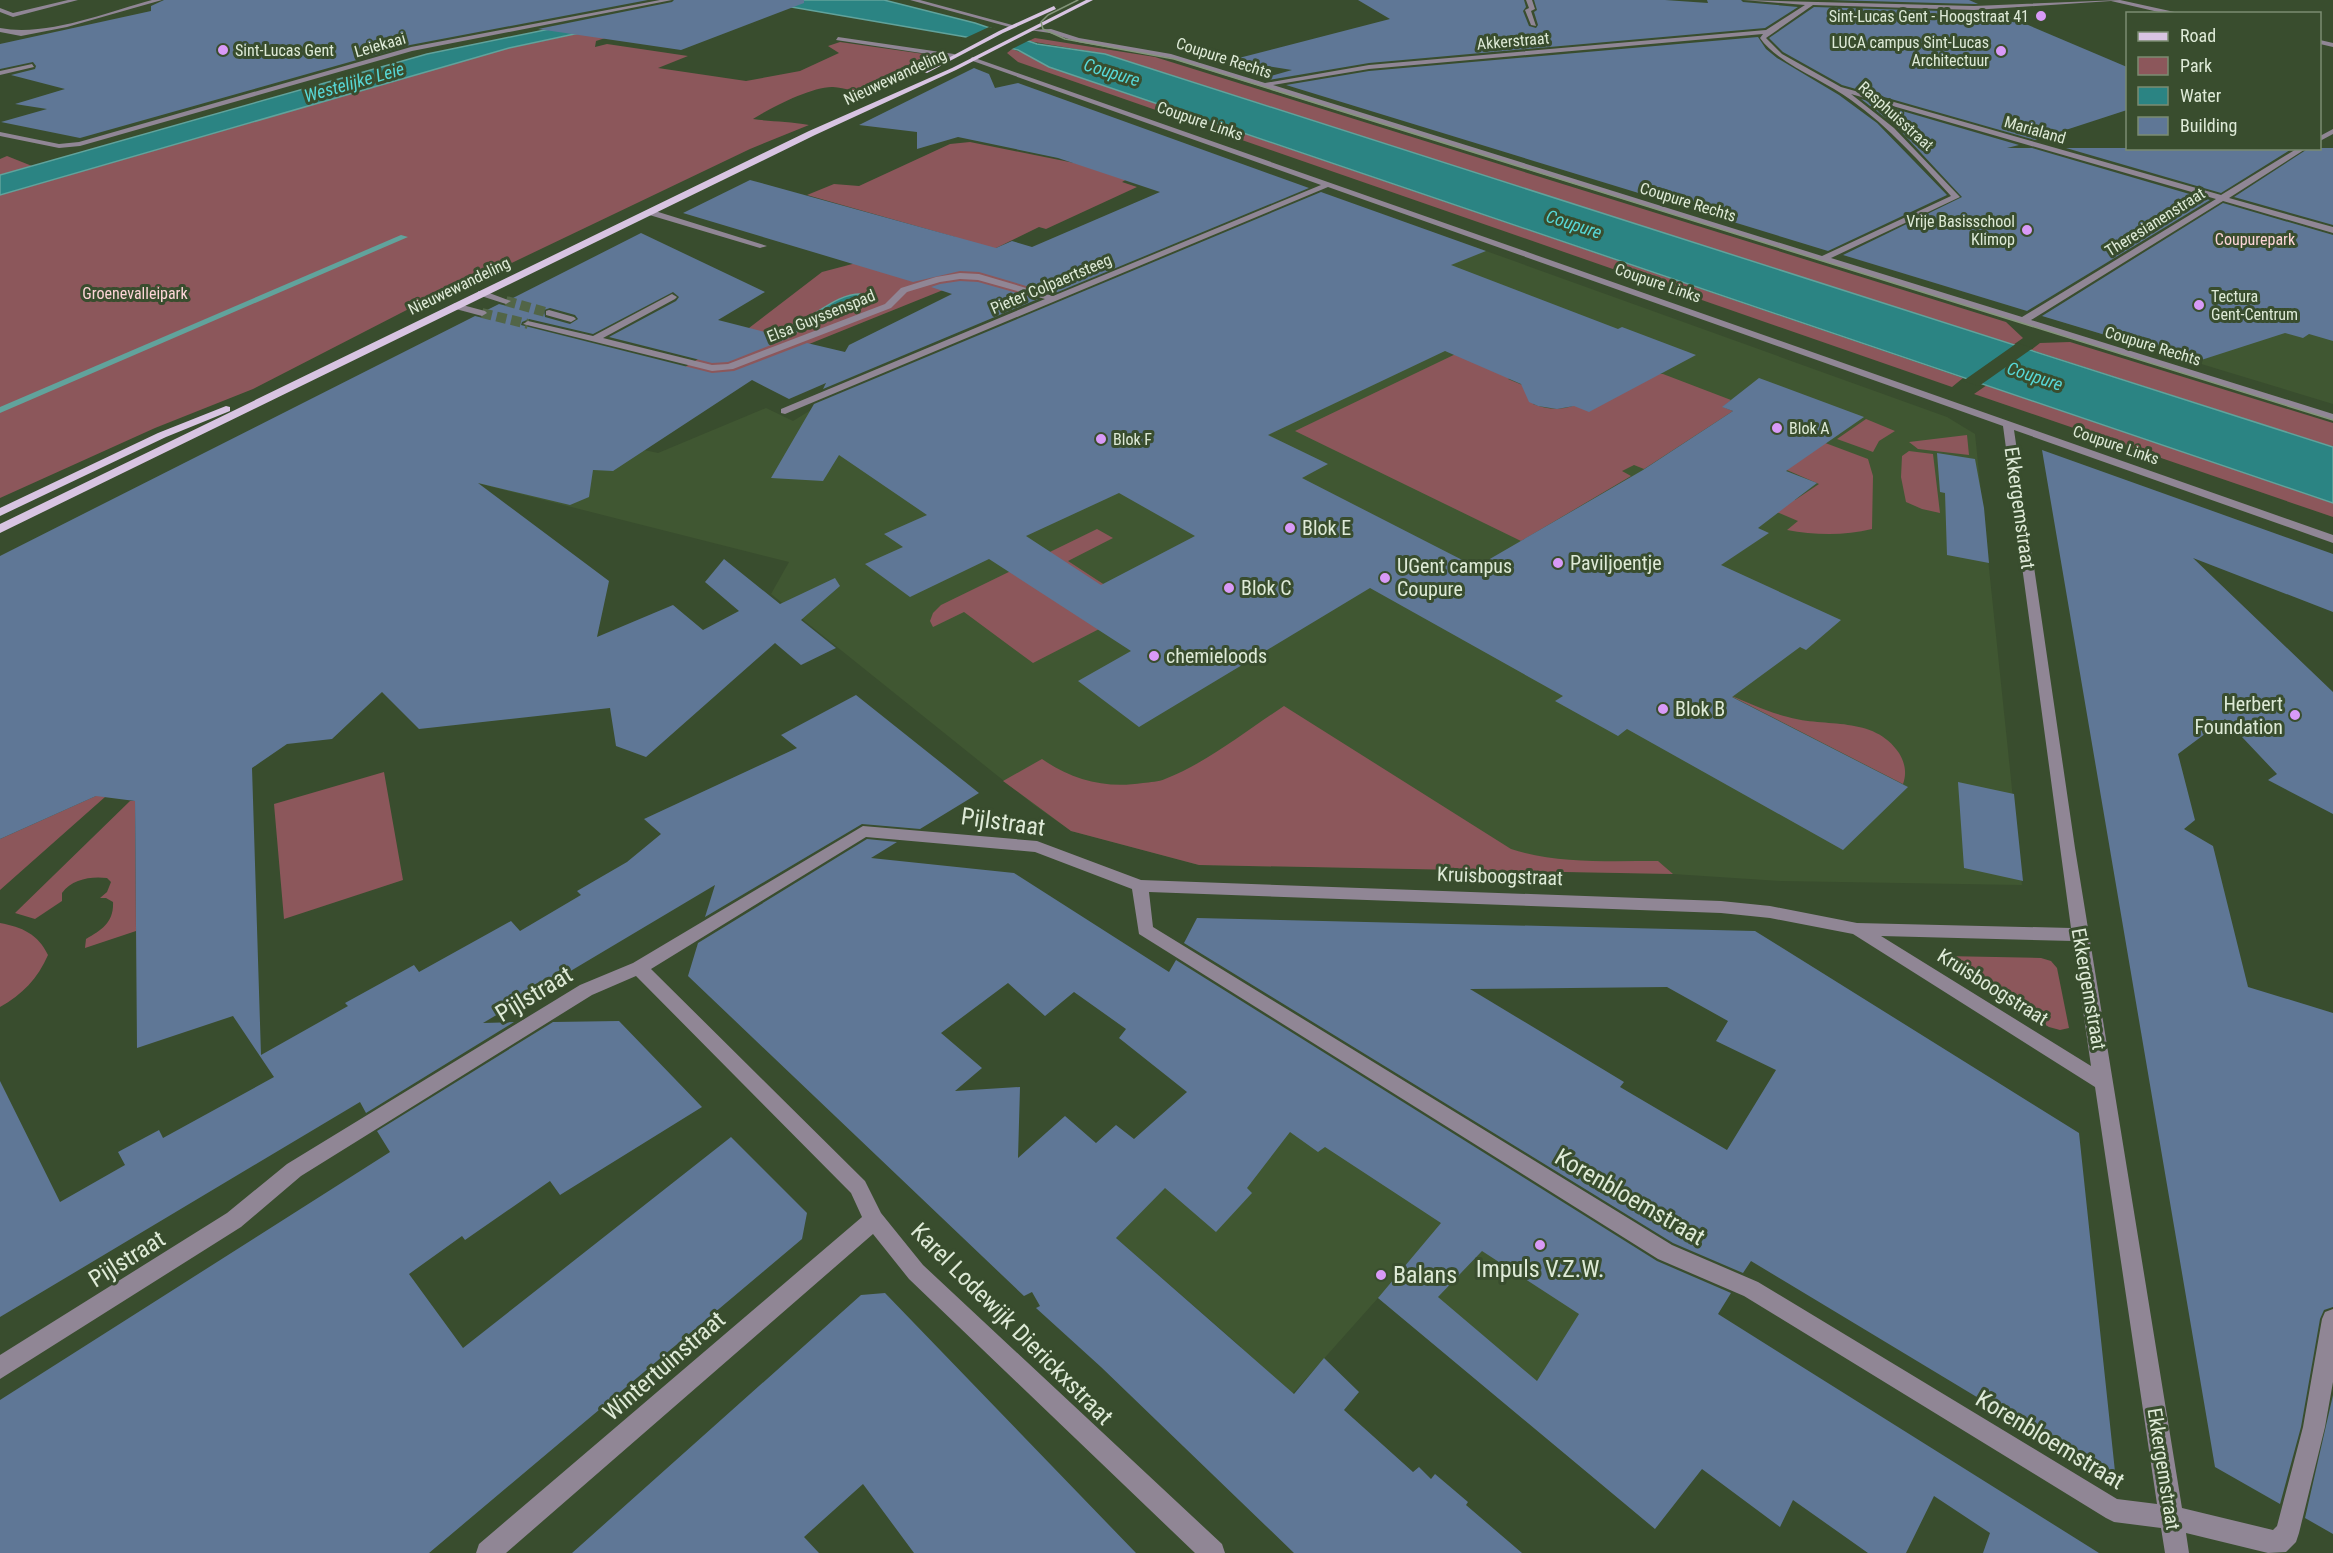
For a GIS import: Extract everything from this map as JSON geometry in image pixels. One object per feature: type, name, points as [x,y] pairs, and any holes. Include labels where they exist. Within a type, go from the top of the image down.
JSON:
[{"type":"main road","name":"Nieuwewandeling","points":[[0,529],[231,417],[283,389],[812,133],[1022,35],[1090,0]]},
{"type":"main road","name":"Nieuwewandeling","points":[[812,133],[1004,30],[1062,4]]},
{"type":"main road","name":"Nieuwewandeling","points":[[3,511],[162,435],[248,400],[283,389]]},
{"type":"street","points":[[0,10],[14,15],[75,0]]},
{"type":"street","points":[[0,30],[21,34],[67,25],[159,0]]},
{"type":"street","name":"Leiekaai","points":[[0,134],[69,146],[411,49],[669,0]]},
{"type":"street","points":[[913,0],[1013,26]]},
{"type":"street","points":[[1529,0],[1532,9],[1528,10],[1534,24]]},
{"type":"street","points":[[1746,0],[1912,8],[2084,3],[2111,0],[2168,12]]},
{"type":"street","points":[[2074,0],[2084,3]]},
{"type":"street","points":[[1768,32],[1810,4]]},
{"type":"street","name":"Coupure Rechts","points":[[1032,30],[1051,31],[1078,40],[1161,54],[2333,417]]},
{"type":"street","name":"Akkerstraat","points":[[1262,86],[1369,67],[1768,32]]},
{"type":"street","name":"Rasphuisstraat","points":[[1768,32],[1763,38],[1766,44],[1780,55],[1842,89],[1910,145],[1956,197],[1822,259]]},
{"type":"street","points":[[838,39],[954,56]]},
{"type":"street","name":"Coupure Links","points":[[972,59],[2333,539]]},
{"type":"street","points":[[0,74],[32,66]]},
{"type":"street","name":"Marialand","points":[[1842,89],[2333,230]]},
{"type":"street","name":"Theresianenstraat","points":[[2023,321],[2301,150]]},
{"type":"street","name":"Pieter Colpaertsteeg","points":[[785,411],[1329,184]]},
{"type":"street","points":[[649,212],[763,246]]},
{"type":"street","name":"Elsa Guyssenspad","points":[[528,324],[712,368],[729,368],[888,306],[904,290],[939,279],[979,277],[1055,299]]},
{"type":"street","points":[[482,293],[506,301]]},
{"type":"street","points":[[594,339],[672,297]]},
{"type":"street","points":[[455,306],[482,313]]},
{"type":"street","points":[[549,313],[571,319]]},
{"type":"street","name":"Ekkergemstraat","points":[[2008,424],[2079,935],[2105,1084],[2177,1553]]},
{"type":"street","name":"Pijlstraat","points":[[0,1368],[234,1220],[294,1170],[586,990],[639,968],[863,831],[1037,847],[1140,886]]},
{"type":"street","name":"Kruisboogstraat","points":[[1140,886],[1721,907],[1770,912],[1857,929],[2079,935]]},
{"type":"street","name":"Korenbloemstraat","points":[[1140,886],[1144,930],[1665,1252],[1751,1289],[2114,1510],[2172,1518]]},
{"type":"street","name":"Kruisboogstraat","points":[[1857,929],[2105,1084]]},
{"type":"street","name":"Karel Lodewijk Dierickxstraat","points":[[639,968],[858,1187],[874,1220],[916,1272],[1212,1553]]},
{"type":"street","name":"Wintertuinstraat","points":[[488,1553],[874,1220]]},
{"type":"street","points":[[2172,1518],[2277,1543],[2287,1533],[2314,1427],[2333,1319]]},
{"type":"shaded area","name":"Tectura Gent-Centrum","points":[[2235,207],[2333,235],[2333,404],[2046,317]]},
{"type":"shaded area","name":"UGent campus Coupure","points":[[1475,247],[1947,417],[1975,434],[2022,885],[1780,881],[1673,874],[1199,865],[1071,831],[1034,805],[771,594],[789,562],[314,442],[443,406],[658,453],[766,408],[793,421],[811,410]]},
{"type":"shaded area","name":"Balans","points":[[1309,1059],[1618,1252],[1667,1413],[1618,1498],[1378,1298],[1279,1409],[1164,1427],[1241,1347],[1116,1238],[1164,1188]]},
{"type":"green space","name":"Groenevalleipark","points":[[651,18],[636,28],[596,41],[595,47],[607,44],[688,56],[658,68],[746,81],[800,71],[839,53],[828,46],[840,42],[938,56],[905,78],[877,91],[865,93],[833,87],[825,88],[803,94],[781,104],[753,119],[809,125],[750,149],[453,291],[432,297],[253,389],[155,428],[0,498],[0,195],[509,48]]},
{"type":"green space","points":[[1035,38],[1155,57],[2006,322],[2023,338],[2013,345],[1105,54],[1028,41]]},
{"type":"green space","points":[[1012,49],[1033,57],[1049,67],[1963,378],[1952,387],[1018,62],[1007,53]]},
{"type":"green space","points":[[970,142],[1134,175],[1122,182],[1137,187],[1046,229],[1039,227],[992,250],[1045,291],[1021,301],[958,284],[722,379],[685,367],[749,328],[822,272],[955,237],[807,195],[834,184],[859,186],[950,144]]},
{"type":"green space","points":[[7,156],[32,166],[0,175],[0,159]]},
{"type":"green space","points":[[1510,328],[1566,350],[1508,379],[1532,389],[1533,404],[1541,407],[1565,408],[1656,374],[1663,374],[1731,400],[1723,407],[1733,411],[1644,469],[1634,465],[1622,471],[1631,476],[1521,541],[1295,431]]},
{"type":"green space","points":[[2070,342],[2333,423],[2333,447],[2031,350],[2040,343]]},
{"type":"green space","points":[[1987,385],[2333,503],[2333,517],[1974,394]]},
{"type":"green space","points":[[1866,419],[1895,431],[1879,441],[1873,452],[1837,439]]},
{"type":"green space","points":[[1967,435],[1969,455],[1918,449],[1909,442]]},
{"type":"green space","points":[[1820,441],[1868,459],[1873,476],[1872,529],[1829,534],[1787,530],[1798,521],[1746,499],[1764,488],[1795,500],[1819,484],[1780,467]]},
{"type":"green space","points":[[1909,451],[1933,454],[1940,513],[1906,502],[1901,477],[1902,456]]},
{"type":"green space","points":[[1097,529],[1113,538],[1068,561],[1140,608],[1033,663],[964,612],[933,627],[930,621],[933,613],[941,605]]},
{"type":"green space","points":[[1727,694],[1788,717],[1848,725],[1876,733],[1889,741],[1899,753],[1904,764],[1903,784]]},
{"type":"green space","points":[[1284,706],[1511,849],[1565,859],[1658,861],[1673,874],[1199,865],[1071,831],[1003,781],[1042,759],[1077,777],[1103,784],[1129,785],[1160,781],[1212,755]]},
{"type":"green space","points":[[384,772],[403,880],[284,919],[274,804]]},
{"type":"green space","points":[[98,795],[105,797],[0,890],[0,839]]},
{"type":"green space","points":[[130,801],[135,801],[136,931],[85,948],[86,939],[106,925],[113,909],[113,902],[100,898],[107,892],[111,882],[107,878],[88,878],[71,884],[62,893],[62,901],[35,919],[15,913]]},
{"type":"green space","points":[[0,923],[15,927],[34,937],[48,955],[28,985],[0,1007]]},
{"type":"green space","points":[[1941,957],[2041,958],[2051,961],[2057,968],[2069,1028],[2060,1030],[2049,1027],[1944,965]]},
{"type":"water","points":[[692,0],[884,0],[975,23],[1037,44],[1105,54],[2333,447],[2333,503],[1049,67],[1018,50],[966,37],[774,4],[724,2],[509,48],[0,195],[0,175],[427,54]]},
{"type":"water","points":[[862,294],[786,338],[768,337],[802,321],[838,299]]},
{"type":"pier","points":[[989,27],[1032,39],[1008,51],[961,40]]},
{"type":"pier","points":[[2017,343],[2033,348],[1979,386],[1963,381]]},
{"type":"building","points":[[164,0],[648,0],[410,45],[80,138],[1,122],[47,109],[15,104],[65,89],[11,75],[35,69],[33,62],[0,69],[0,44],[151,11],[151,6]]},
{"type":"building","points":[[674,0],[804,0],[804,3],[681,50],[538,29],[672,2]]},
{"type":"building","points":[[1358,0],[1524,0],[1526,7],[1523,11],[1529,26],[1536,28],[1538,25],[1534,12],[1537,10],[1534,0],[1665,0],[1708,3],[1707,0],[1741,0],[1798,7],[1765,28],[1369,63],[1269,80],[1264,78],[1292,70],[1231,60],[1390,19]]},
{"type":"building","points":[[1830,0],[1969,0],[1978,4],[1974,4]]},
{"type":"building","points":[[1814,7],[1995,11],[2126,67],[2126,110],[2035,140],[1842,85],[1783,52],[1769,38]]},
{"type":"building","points":[[1758,37],[1766,49],[1777,58],[1839,95],[1877,123],[1947,195],[1828,251],[1286,85],[1369,71]]},
{"type":"building","points":[[974,68],[989,74],[995,88],[1018,83],[1309,188],[1053,294],[979,272],[960,271],[913,282],[683,213],[750,180],[996,248],[1012,241],[1032,247],[1160,192],[1058,158],[958,137],[917,149],[917,132],[859,125]]},
{"type":"building","name":"Vrije Basisschool Klimop","points":[[1861,99],[2019,145],[2007,148],[2032,148],[2210,200],[2027,311],[1843,255],[1962,197],[1896,126]]},
{"type":"building","points":[[2066,148],[2290,150],[2221,193]]},
{"type":"building","points":[[2333,148],[2333,225],[2234,197],[2306,150]]},
{"type":"building","points":[[1321,192],[1486,251],[1451,265],[1618,329],[1622,327],[1696,355],[1589,412],[1574,406],[1557,409],[1538,406],[1529,402],[1521,384],[1445,351],[1268,435],[1328,464],[1302,478],[1476,567],[1643,470],[1733,411],[1722,407],[1759,378],[1864,417],[1786,471],[1817,483],[1758,528],[1769,533],[1721,565],[1841,620],[1806,650],[1800,647],[1732,697],[1908,787],[1843,850],[1627,729],[1618,736],[1555,701],[1563,696],[1370,588],[1139,727],[1078,681],[1131,651],[989,559],[910,597],[865,564],[903,547],[884,534],[927,515],[839,455],[823,481],[771,478],[814,404]],"holes":[[[1119,493],[1195,536],[1101,585],[1026,536]]]},
{"type":"building","name":"Tectura Gent-Centrum","points":[[2223,203],[2333,235],[2333,341],[2309,334],[2303,338],[2285,333],[2195,362],[2042,316]]},
{"type":"building","points":[[641,233],[765,292],[718,320],[789,338],[728,362],[712,363],[609,337],[676,301],[679,297],[673,292],[593,334],[529,319],[521,325],[712,373],[734,371],[807,343],[845,352],[849,345],[952,294],[931,287],[940,284],[960,281],[978,282],[1038,299],[823,389],[826,383],[789,399],[752,380],[613,471],[593,470],[589,497],[570,505],[478,483],[609,581],[597,637],[673,605],[703,630],[739,611],[705,582],[724,559],[780,604],[835,578],[840,586],[801,620],[836,648],[801,665],[775,643],[646,757],[616,746],[610,708],[419,729],[382,692],[332,739],[287,744],[252,768],[261,1055],[348,1006],[345,1003],[414,965],[419,972],[511,921],[520,931],[581,895],[577,891],[627,862],[661,834],[644,819],[797,748],[781,735],[856,695],[979,793],[920,829],[862,824],[705,917],[715,885],[483,1023],[514,1022],[366,1113],[360,1102],[0,1317],[0,1081],[60,1202],[125,1165],[118,1152],[159,1130],[163,1138],[274,1077],[233,1016],[137,1048],[135,801],[96,796],[0,839],[0,556],[475,316],[483,318],[489,313],[487,310],[499,304],[507,306],[513,302],[511,299]],"holes":[[[550,308],[575,315],[578,319],[570,324],[545,317],[544,310]]]},
{"type":"building","points":[[2042,450],[2333,554],[2333,612],[2193,558],[2333,692],[2333,814],[2268,780],[2277,774],[2225,719],[2178,754],[2195,820],[2184,829],[2213,846],[2248,987],[2333,1013],[2333,1307],[2324,1310],[2320,1319],[2301,1427],[2280,1504],[2215,1467]]},
{"type":"building","points":[[1937,453],[1975,459],[1984,508],[1989,563],[1947,555],[1945,493],[1940,492]]},
{"type":"building","points":[[1958,782],[2014,794],[2023,881],[1964,868]]},
{"type":"building","points":[[867,839],[897,842],[871,858],[1014,873],[1169,972],[1176,960],[1657,1261],[1731,1293],[1718,1314],[2099,1553],[1983,1553],[1990,1533],[1934,1496],[1906,1553],[1868,1553],[1793,1500],[1780,1527],[1702,1469],[1655,1529],[1378,1298],[1441,1223],[1325,1147],[1318,1152],[1290,1132],[1247,1188],[1252,1193],[1216,1232],[1165,1188],[1116,1238],[1294,1394],[1324,1358],[1359,1392],[1344,1410],[1413,1472],[1419,1467],[1431,1479],[1435,1474],[1468,1502],[1466,1505],[1522,1553],[1294,1553],[1101,1367],[1036,1308],[1040,1306],[1032,1292],[1024,1296],[688,976],[698,943]],"holes":[[[1008,983],[1045,1016],[1074,992],[1126,1029],[1119,1038],[1187,1092],[1134,1139],[1116,1125],[1096,1143],[1065,1116],[1018,1158],[1020,1087],[955,1091],[982,1068],[941,1033]],[[1482,1251],[1579,1314],[1537,1381],[1438,1297]]]},
{"type":"building","points":[[1197,918],[1755,931],[2079,1133],[2116,1481],[1751,1261],[1743,1273],[1673,1243],[1184,943]],"holes":[[[1667,987],[1728,1021],[1716,1041],[1776,1070],[1727,1150],[1620,1087],[1624,1082],[1470,989]]]},
{"type":"building","points":[[619,1021],[702,1107],[560,1195],[550,1181],[465,1240],[462,1236],[409,1274],[463,1348],[731,1137],[807,1213],[802,1239],[429,1553],[0,1553],[0,1400],[390,1152],[377,1131],[553,1022]]},
{"type":"building","points":[[885,1293],[1136,1553],[914,1553],[863,1484],[804,1537],[819,1553],[572,1553],[861,1295]]},
{"type":"building","points":[[2333,1395],[2333,1534],[2305,1518]]},
{"type":"waterway","points":[[0,410],[404,237]]},
{"type":"tunnel","points":[[506,301],[549,313]]},
{"type":"tunnel","points":[[482,313],[528,324]]},
{"type":"tram line","points":[[1078,0],[1048,15],[1041,22],[1043,29],[1065,39],[1174,59],[2333,420]]},
{"type":"place","name":"Sint-Lucas Gent - Hoogstraat 41","points":[[2041,16]]},
{"type":"place","name":"Sint-Lucas Gent","points":[[223,50]]},
{"type":"place","name":"LUCA campus Sint-Lucas Architectuur","points":[[2001,51]]},
{"type":"place","name":"Vrije Basisschool Klimop","points":[[2027,230]]},
{"type":"place","name":"Tectura Gent-Centrum","points":[[2199,305]]},
{"type":"place","name":"Blok A","points":[[1777,428]]},
{"type":"place","name":"Blok F","points":[[1101,439]]},
{"type":"place","name":"Blok E","points":[[1290,528]]},
{"type":"place","name":"Paviljoentje","points":[[1558,563]]},
{"type":"place","name":"UGent campus Coupure","points":[[1385,578]]},
{"type":"place","name":"Blok C","points":[[1229,588]]},
{"type":"place","name":"chemieloods","points":[[1154,656]]},
{"type":"place","name":"Blok B","points":[[1663,709]]},
{"type":"place","name":"Herbert Foundation","points":[[2295,715]]},
{"type":"place","name":"Impuls V.Z.W.","points":[[1540,1245]]},
{"type":"place","name":"Balans","points":[[1381,1275]]},
{"type":"water label","name":"Coupure","points":[[1112,72]]},
{"type":"water label","name":"Westelijke Leie","points":[[354,82]]},
{"type":"water label","name":"Coupure","points":[[1574,224]]},
{"type":"water label","name":"Coupure","points":[[2035,376]]},
{"type":"park label","name":"Coupurepark","points":[[2255,239]]}]
